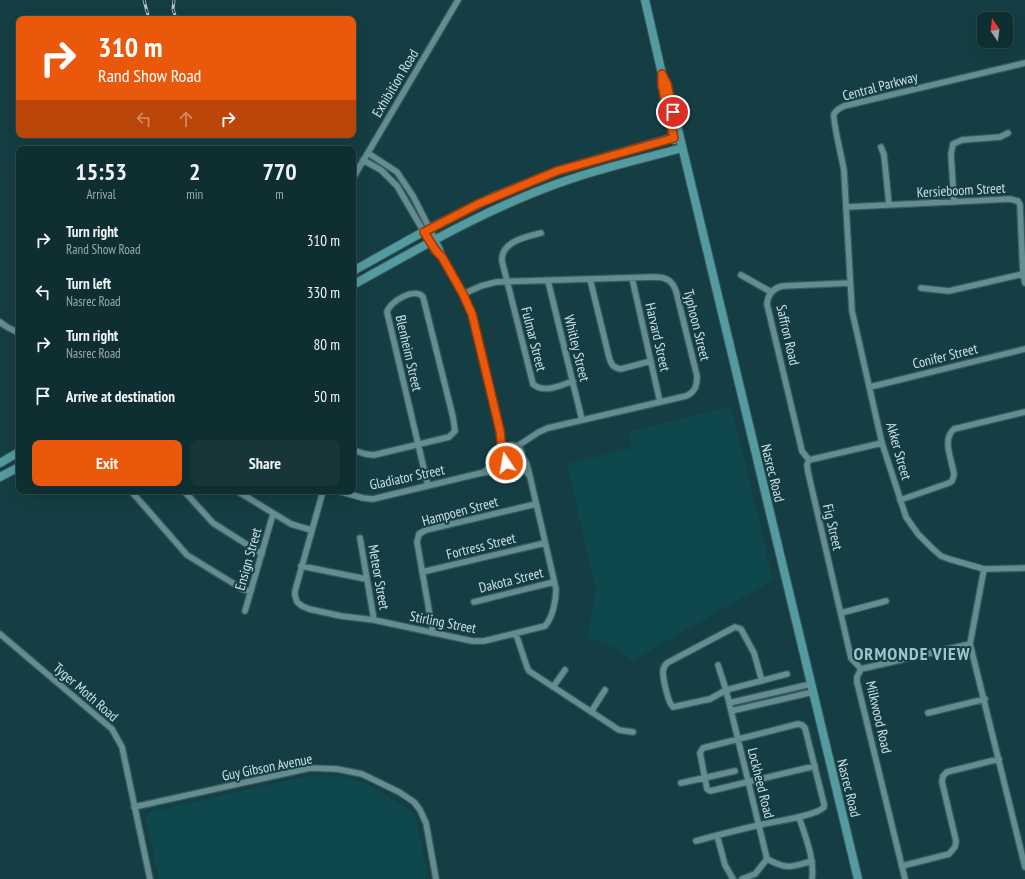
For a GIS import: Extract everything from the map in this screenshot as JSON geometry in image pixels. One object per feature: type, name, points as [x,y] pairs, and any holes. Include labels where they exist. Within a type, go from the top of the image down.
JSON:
[{"type":"main road","name":"Nasrec Road","points":[[645,0],[662,74],[662,85],[679,149],[809,688],[853,879]]},
{"type":"main road","points":[[356,269],[427,230],[493,197],[557,171],[676,137]]},
{"type":"main road","points":[[356,283],[433,240],[493,209],[563,181],[620,164],[679,149]]},
{"type":"main road","points":[[2,460],[16,453]]},
{"type":"main road","points":[[0,477],[16,469]]},
{"type":"main road","name":"Nasrec Road","points":[[809,688],[858,879]]},
{"type":"street","name":"Exhibition Road","points":[[356,173],[458,0]]},
{"type":"street","name":"Central Parkway","points":[[850,254],[843,159],[833,118],[835,113],[840,108],[856,102],[1025,63]]},
{"type":"street","points":[[954,202],[951,154],[953,144],[962,140],[1000,137],[1008,133]]},
{"type":"street","points":[[881,147],[884,155],[889,205]]},
{"type":"street","points":[[368,153],[397,172],[414,196],[427,230]]},
{"type":"street","points":[[363,160],[381,170],[397,186],[427,230],[463,294],[472,314],[500,431],[503,454],[506,463],[524,469],[530,476]]},
{"type":"street","name":"Kersieboom Street","points":[[847,207],[1010,198],[1018,201],[1020,205],[1023,274],[1025,283]]},
{"type":"street","points":[[508,281],[502,261],[502,256],[505,249],[519,240],[541,233]]},
{"type":"street","name":"Akker Street","points":[[850,254],[852,311],[862,358],[882,442],[906,517],[918,534],[941,556],[984,569],[1025,568]]},
{"type":"street","points":[[921,288],[949,291],[1023,274]]},
{"type":"street","points":[[741,275],[771,292]]},
{"type":"street","name":"Typhoon Street","points":[[463,294],[488,283],[508,281],[663,277],[673,283],[676,291],[696,371],[697,382],[694,391],[686,396],[548,428],[513,446]]},
{"type":"street","name":"Harvard Street","points":[[632,278],[660,402]]},
{"type":"street","points":[[590,279],[609,357],[613,366],[621,369],[651,361]]},
{"type":"street","name":"Fulmar Street","points":[[508,281],[533,384],[537,388],[544,389],[573,382]]},
{"type":"street","name":"Whitley Street","points":[[548,281],[582,420]]},
{"type":"street","name":"Saffron Road","points":[[809,460],[802,451],[767,304],[771,292],[776,288],[783,286],[850,283]]},
{"type":"street","name":"Blenheim Street","points":[[419,445],[449,437],[454,433],[455,427],[423,297],[418,293],[410,294],[390,306],[387,312],[428,486]]},
{"type":"street","points":[[0,322],[16,332]]},
{"type":"street","name":"Conifer Street","points":[[870,387],[1025,350]]},
{"type":"street","points":[[900,500],[952,481],[954,475],[947,441],[950,432],[954,429],[1025,412]]},
{"type":"street","points":[[500,431],[505,440],[519,449],[522,455],[520,460],[514,465]]},
{"type":"street","name":"Typhoon Street","points":[[522,455],[530,438]]},
{"type":"street","points":[[809,460],[882,442]]},
{"type":"street","points":[[356,451],[374,455],[419,445]]},
{"type":"street","points":[[503,454],[506,448],[513,446]]},
{"type":"street","name":"Gladiator Street","points":[[481,473],[491,468],[503,454]]},
{"type":"street","name":"Stirling Street","points":[[322,494],[311,530],[295,595],[297,602],[302,606],[309,610],[374,620],[472,641],[480,641],[516,634],[541,628],[547,624],[556,596],[530,476],[526,462],[522,455]]},
{"type":"street","name":"Fig Street","points":[[809,460],[807,464],[808,472],[851,658],[854,664],[861,670]]},
{"type":"street","name":"Gladiator Street","points":[[350,494],[371,499],[503,469],[514,465]]},
{"type":"street","points":[[134,494],[187,555],[244,590],[251,591]]},
{"type":"street","points":[[187,494],[213,523],[262,554]]},
{"type":"street","points":[[242,494],[291,524],[311,530]]},
{"type":"street","name":"Hampoen Street","points":[[433,633],[417,540],[422,532],[536,504]]},
{"type":"street","name":"Ensign Street","points":[[246,611],[273,514]]},
{"type":"street","name":"Meteor Street","points":[[360,538],[374,620]]},
{"type":"street","name":"Fortress Street","points":[[422,572],[545,543]]},
{"type":"street","points":[[302,566],[366,579]]},
{"type":"street","points":[[984,569],[970,644],[985,699],[1025,867]]},
{"type":"street","name":"Dakota Street","points":[[474,602],[554,582]]},
{"type":"street","points":[[841,612],[886,601]]},
{"type":"street","points":[[762,681],[754,653],[741,629],[738,627],[735,627],[680,656],[665,665],[663,672],[669,703],[675,707],[710,699],[726,690],[762,681],[787,674]]},
{"type":"street","name":"Tyger Moth Road","points":[[0,634],[112,728],[122,747],[150,879]]},
{"type":"street","points":[[516,634],[528,670],[619,730],[633,732]]},
{"type":"street","name":"Milkwood Road","points":[[905,879],[858,677],[861,670],[970,644]]},
{"type":"street","name":"Lockheed Road","points":[[718,665],[726,690],[767,860]]},
{"type":"street","points":[[553,687],[565,670]]},
{"type":"street","points":[[729,703],[768,693],[809,688]]},
{"type":"street","points":[[731,711],[770,702],[809,688]]},
{"type":"street","points":[[591,712],[605,690]]},
{"type":"street","points":[[768,693],[770,702]]},
{"type":"street","points":[[928,713],[985,699]]},
{"type":"street","points":[[696,841],[759,825],[799,817],[819,811],[824,807],[815,766],[805,728],[801,724],[705,747],[701,750],[700,754],[707,789],[710,791],[815,766]]},
{"type":"street","points":[[902,866],[949,854],[955,847],[956,841],[941,779],[944,774],[999,759]]},
{"type":"street","name":"Guy Gibson Avenue","points":[[134,807],[310,768],[337,769],[362,774],[399,792],[414,802],[420,810],[426,823],[436,879]]},
{"type":"street","points":[[681,783],[735,771]]},
{"type":"street","points":[[799,817],[812,861],[812,879]]},
{"type":"street","points":[[717,835],[725,865],[732,879]]},
{"type":"street","points":[[742,879],[755,874],[767,860],[785,867],[812,861]]},
{"type":"shaded area","points":[[731,406],[773,580],[632,661],[622,651],[588,637],[596,590],[567,464],[632,448],[628,432]]},
{"type":"shaded area","points":[[312,775],[345,776],[369,785],[408,809],[416,819],[428,879],[159,879],[146,819],[150,812]]},
{"type":"railway","points":[[144,0],[148,16]]},
{"type":"railway","points":[[174,0],[173,9],[175,16]]},
{"type":"district","name":"ORMONDE VIEW","points":[[912,653]]},
{"type":"route","points":[[506,463],[503,459],[500,431],[472,314],[463,294],[442,257],[436,251],[424,232],[493,197],[557,171],[674,138],[662,85],[662,74],[667,84],[673,112]]}]
